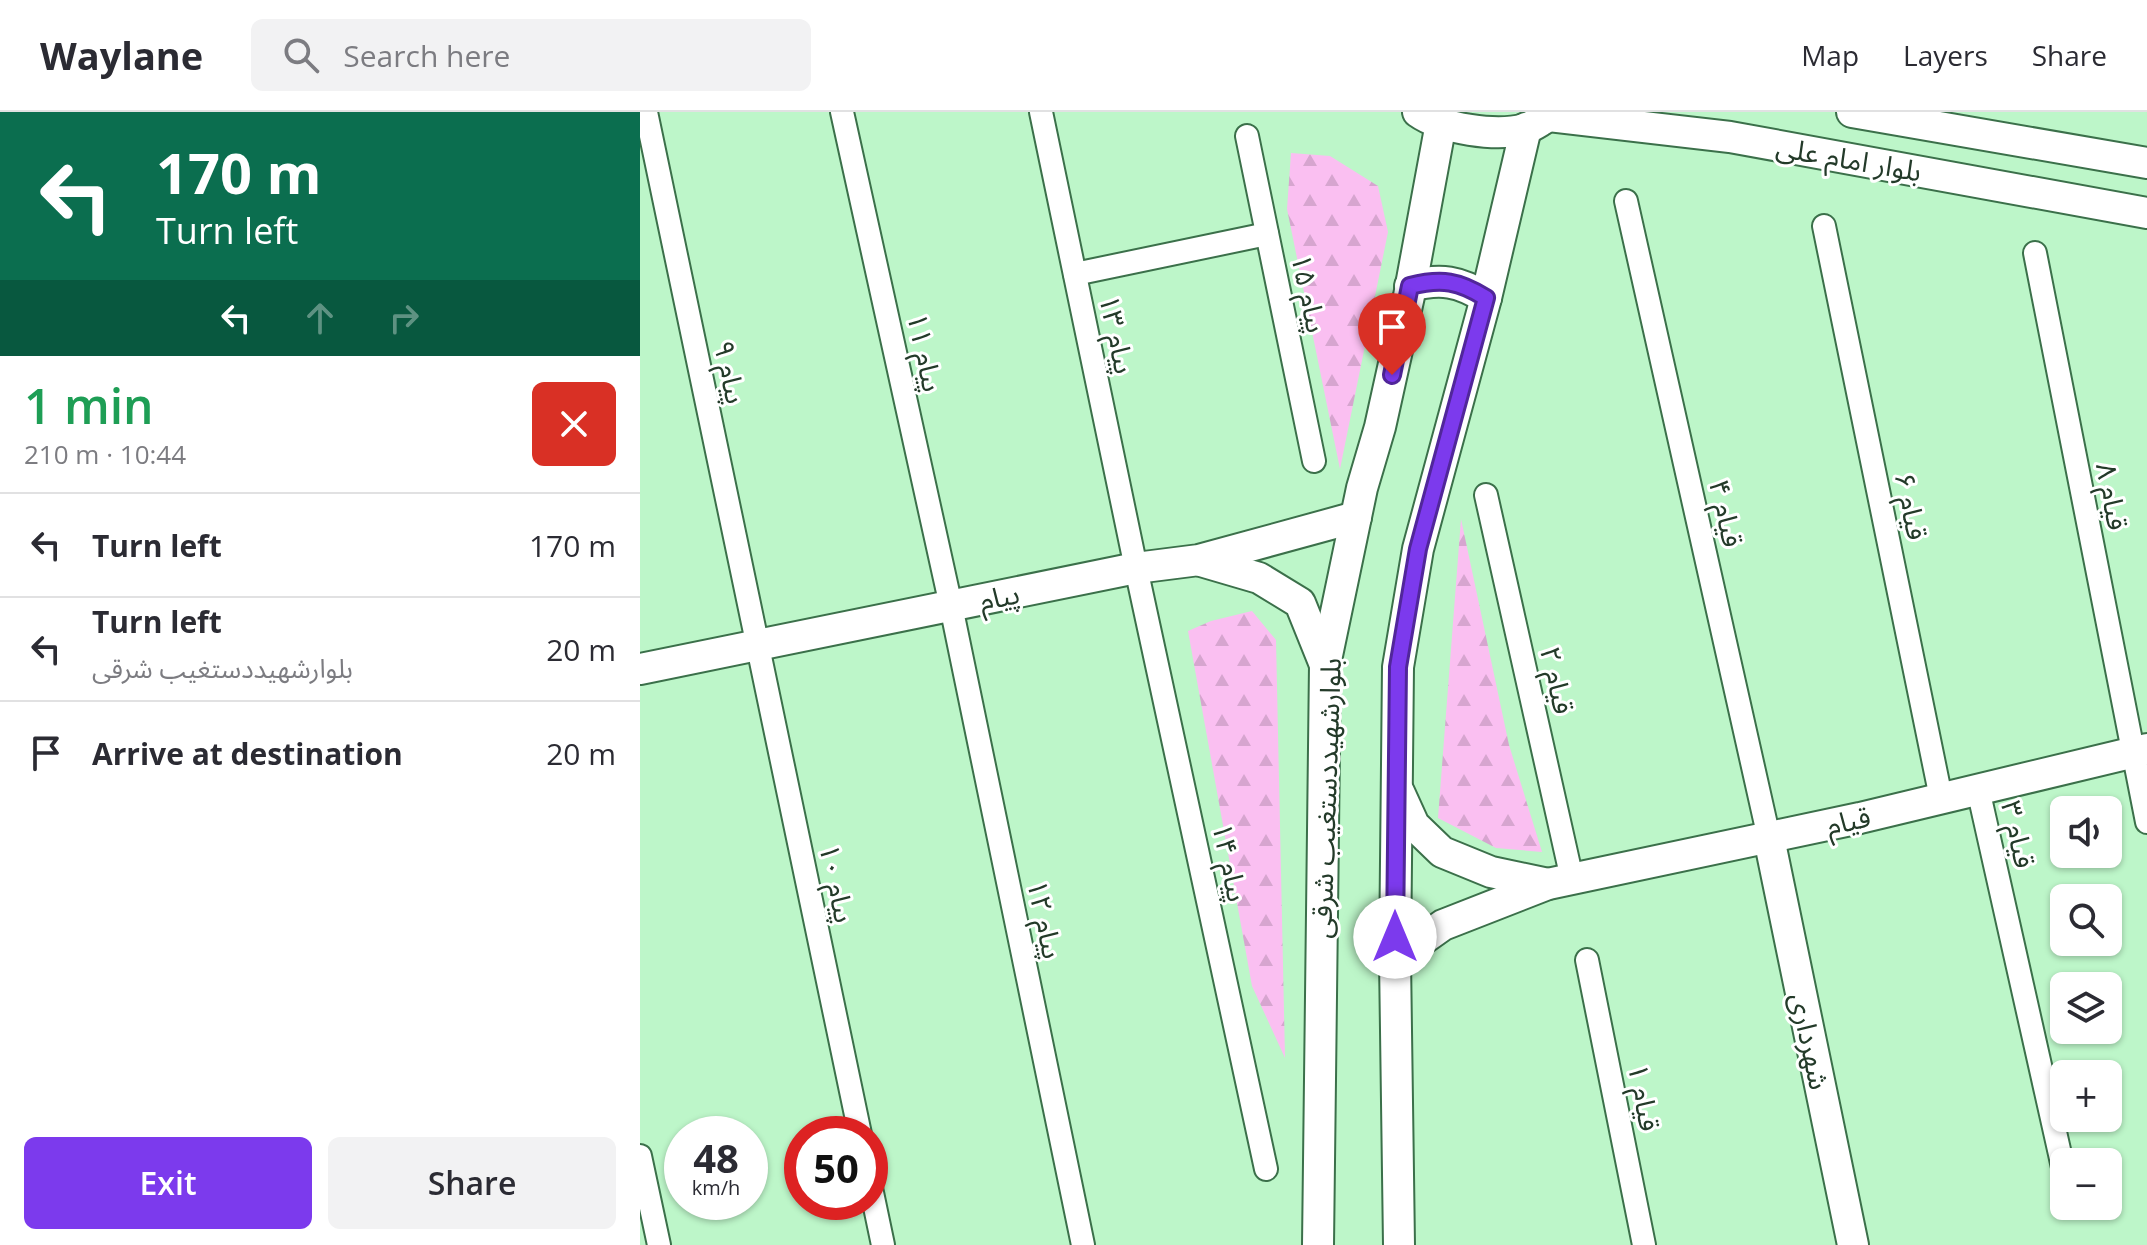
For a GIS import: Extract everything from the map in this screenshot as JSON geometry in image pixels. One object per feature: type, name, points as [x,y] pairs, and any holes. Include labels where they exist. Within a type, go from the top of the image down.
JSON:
[{"type":"main road","name":"بلوار امام علی","points":[[1852,112],[2147,163]]},
{"type":"main road","name":"بلوار امام علی","points":[[1421,116],[1465,129],[1504,131],[1542,119],[1730,137],[2147,213]]},
{"type":"main road","name":"بلوارشهیددستغیب شرقی","points":[[1318,1245],[1325,665],[1362,488],[1380,427],[1410,286],[1421,116]]},
{"type":"main road","points":[[1399,1245],[1395,959],[1398,667],[1418,549],[1486,298],[1542,119]]},
{"type":"main road","points":[[1880,163],[1888,119]]},
{"type":"main road","points":[[1410,286],[1430,281],[1450,282],[1486,298]]},
{"type":"main road","name":"پیام","points":[[640,669],[1136,568],[1199,560],[1356,517]]},
{"type":"main road","points":[[1199,560],[1259,578],[1300,603],[1325,665]]},
{"type":"main road","name":"قیام","points":[[1395,959],[1443,925],[1560,881],[1769,838],[2140,750]]},
{"type":"main road","name":"قیام","points":[[1397,788],[1414,825],[1442,852],[1491,872],[1560,881]]},
{"type":"main road","name":"شهرداری","points":[[1769,838],[1853,1245]]},
{"type":"street","name":"پیام ۹","points":[[646,112],[758,645]]},
{"type":"street","name":"پیام ۱۱","points":[[842,112],[951,606]]},
{"type":"street","name":"پیام ۱۳","points":[[1041,112],[1136,568]]},
{"type":"street","name":"پيام ۱۵","points":[[1247,136],[1314,461]]},
{"type":"street","name":"قیام ۴","points":[[1626,201],[1769,838]]},
{"type":"street","name":"قیام ۶","points":[[1824,226],[1941,798]]},
{"type":"street","points":[[1075,274],[1267,234]]},
{"type":"street","name":"قیام ۸","points":[[2035,253],[2140,750],[2147,822]]},
{"type":"street","name":"قیام ۲","points":[[1486,495],[1560,881]]},
{"type":"street","name":"پیام ۱۴","points":[[1136,568],[1266,1169]]},
{"type":"street","name":"پیام ۱۲","points":[[951,606],[1083,1245]]},
{"type":"street","name":"پیام ۱۰","points":[[758,645],[856,1116]]},
{"type":"street","name":"قیام ۳","points":[[1978,789],[2059,1148]]},
{"type":"street","name":"قیام ۱","points":[[1587,960],[1644,1245]]},
{"type":"street","points":[[640,1156],[659,1245]]},
{"type":"street","points":[[878,1220],[883,1245]]},
{"type":"green space","points":[[1291,153],[1330,156],[1378,186],[1388,232],[1340,469],[1287,209]]},
{"type":"green space","points":[[1461,519],[1509,745],[1542,852],[1496,848],[1438,818]]},
{"type":"green space","points":[[1252,611],[1276,640],[1285,1058],[1252,986],[1188,631],[1211,621]]},
{"type":"route","points":[[1392,375],[1410,286],[1430,281],[1450,282],[1486,298],[1418,549],[1398,667],[1395,937]]}]
